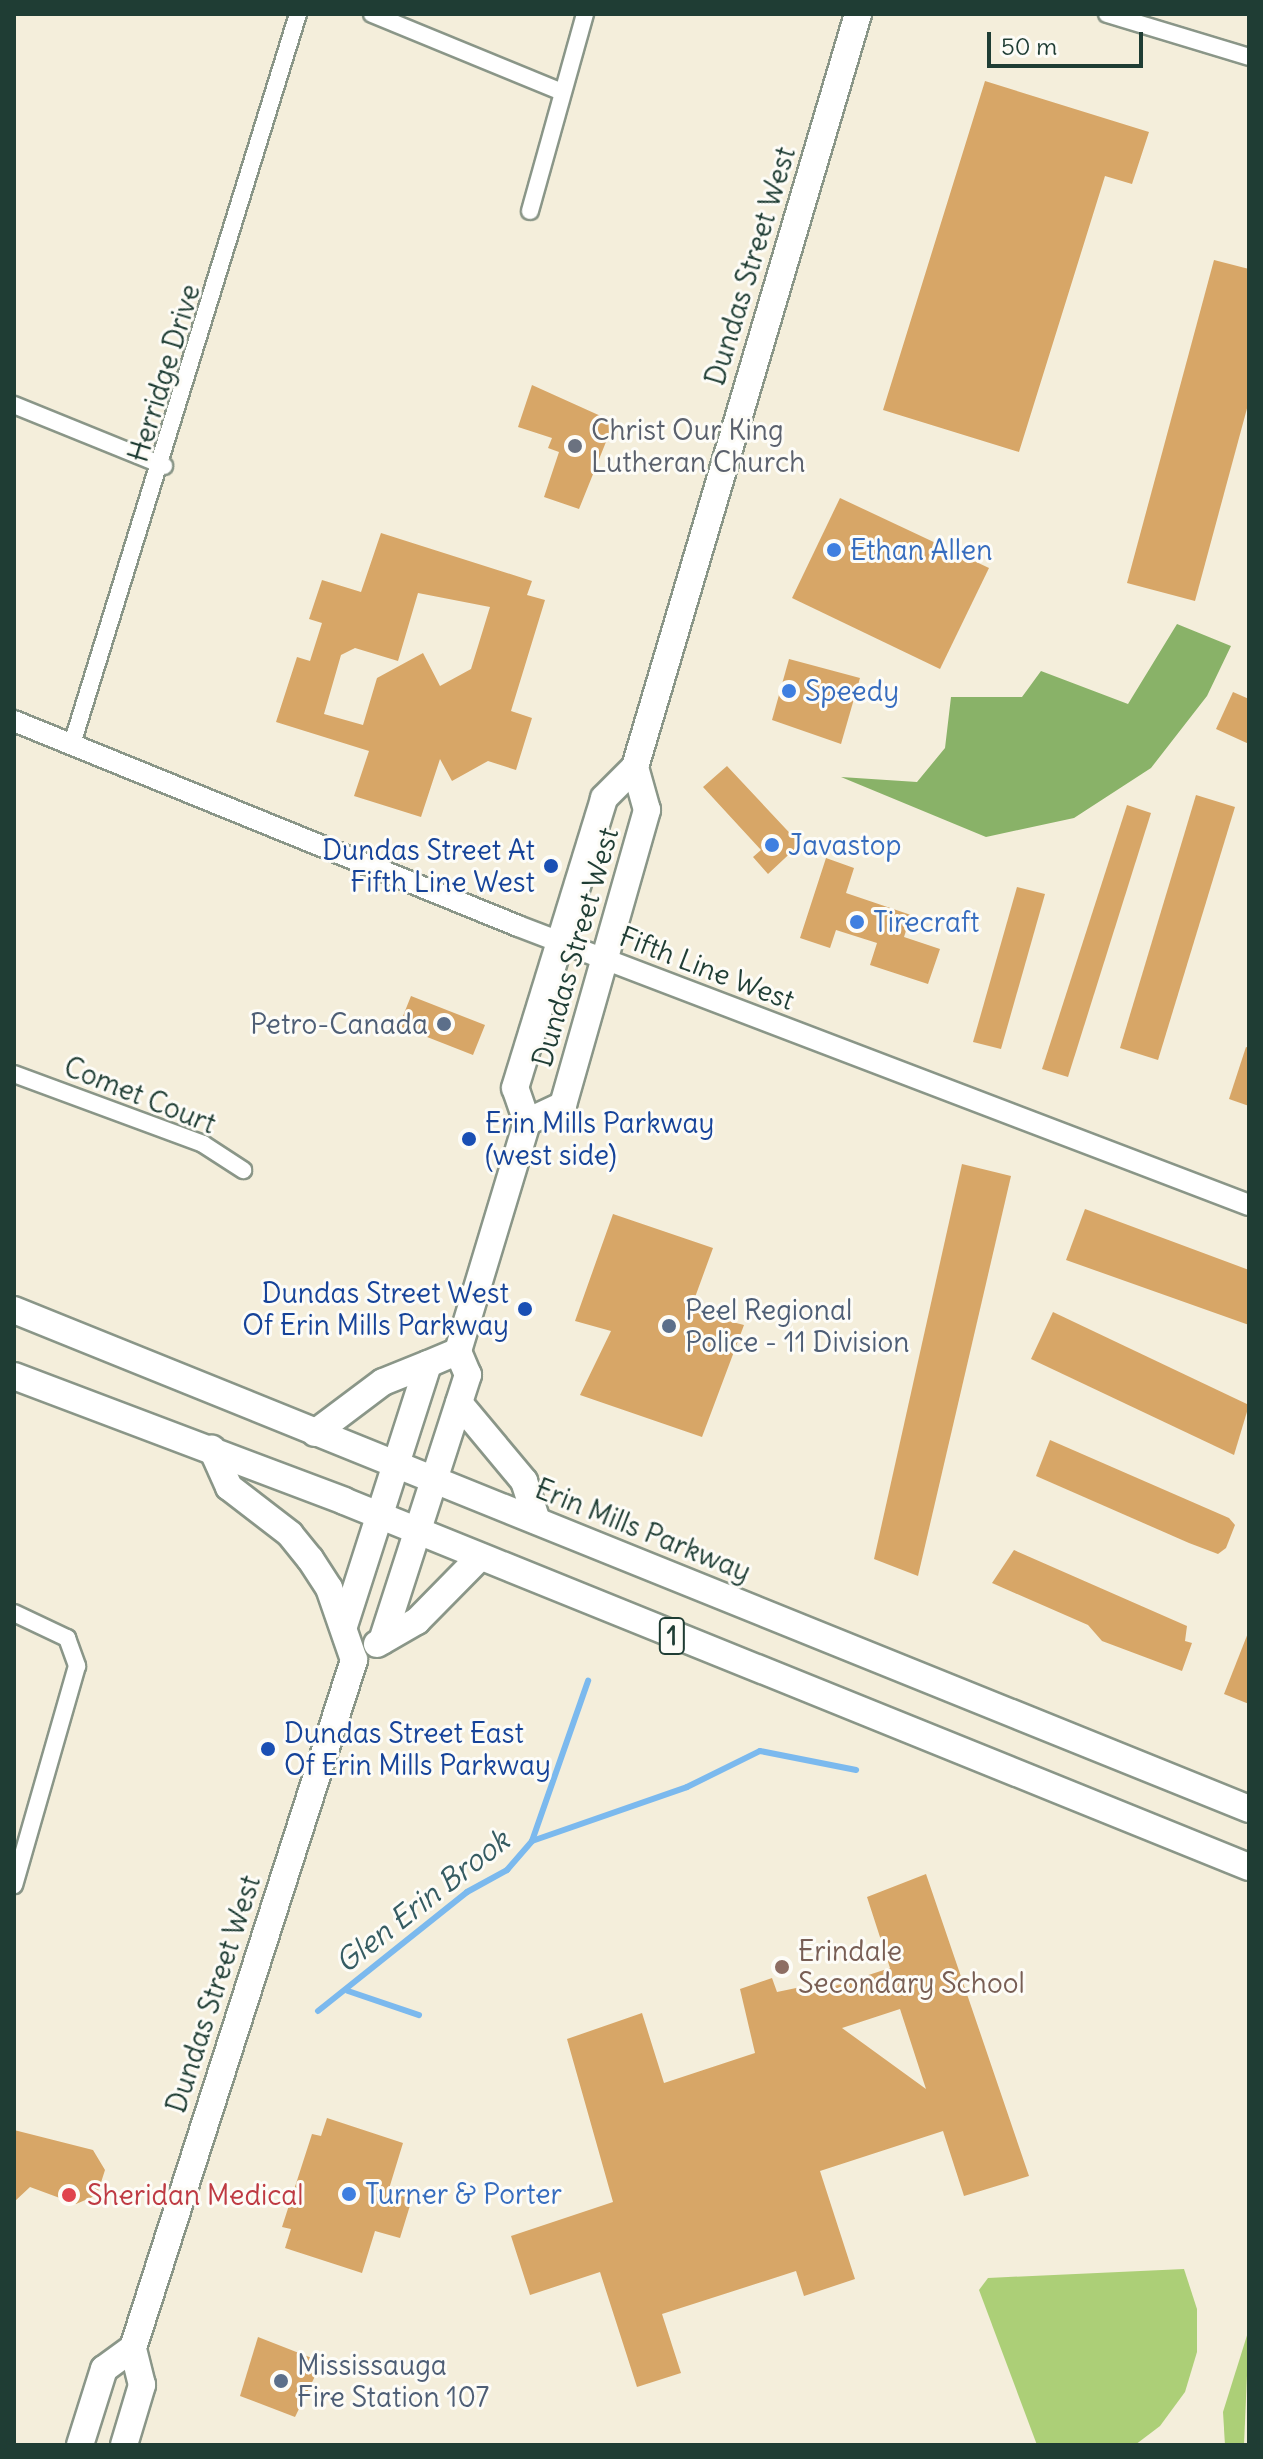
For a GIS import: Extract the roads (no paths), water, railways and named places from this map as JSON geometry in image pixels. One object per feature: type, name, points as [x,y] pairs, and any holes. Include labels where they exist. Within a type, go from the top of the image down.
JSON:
[{"type":"main road","name":"Dundas Street West","points":[[635,767],[647,810],[563,1105],[527,1122],[515,1088],[604,798],[635,767],[858,14]]},
{"type":"main road","points":[[382,1641],[468,1375],[458,1351],[527,1122]]},
{"type":"main road","name":"Erin Mills Parkway","points":[[14,1310],[433,1482],[537,1521],[1249,1809]]},
{"type":"main road","points":[[315,1433],[383,1382],[458,1351]]},
{"type":"main road","points":[[344,1626],[428,1364]]},
{"type":"main road","name":"1","points":[[14,1376],[212,1449],[1249,1867]]},
{"type":"main road","points":[[459,1403],[524,1481],[537,1521]]},
{"type":"main road","points":[[212,1449],[229,1487],[302,1548],[344,1626],[354,1660],[417,1621],[480,1557]]},
{"type":"main road","name":"Dundas Street West","points":[[133,2348],[354,1660]]},
{"type":"main road","points":[[80,2445],[104,2369],[133,2348],[142,2385],[124,2445]]},
{"type":"street","name":"Herridge Drive","points":[[72,744],[164,466],[298,14]]},
{"type":"street","points":[[372,14],[560,91]]},
{"type":"street","points":[[530,211],[560,91],[585,14]]},
{"type":"street","points":[[1107,14],[1249,57]]},
{"type":"street","points":[[14,405],[164,466]]},
{"type":"street","name":"Fifth Line West","points":[[14,721],[605,960],[1249,1205]]},
{"type":"street","name":"Comet Court","points":[[14,1074],[203,1144],[243,1170]]},
{"type":"street","points":[[14,1613],[67,1638],[77,1666],[14,1885]]},
{"type":"waterway","name":"Glen Erin Brook","points":[[318,2011],[467,1892],[507,1870],[532,1841],[588,1681]]},
{"type":"waterway","points":[[532,1841],[687,1787],[760,1751],[856,1770]]},
{"type":"waterway","points":[[348,1991],[419,2015]]},
{"type":"place","name":"Christ Our King Lutheran Church","points":[[575,446]]},
{"type":"place","name":"Ethan Allen","points":[[834,550]]},
{"type":"place","name":"Speedy","points":[[789,691]]},
{"type":"place","name":"Javastop","points":[[772,845]]},
{"type":"place","name":"Dundas Street At Fifth Line West","points":[[551,866]]},
{"type":"place","name":"Tirecraft","points":[[857,922]]},
{"type":"place","name":"Petro-Canada","points":[[444,1024]]},
{"type":"place","name":"Erin Mills Parkway (west side)","points":[[469,1139]]},
{"type":"place","name":"Dundas Street West Of Erin Mills Parkway","points":[[525,1309]]},
{"type":"place","name":"Peel Regional Police - 11 Division","points":[[669,1326]]},
{"type":"place","name":"Dundas Street East Of Erin Mills Parkway","points":[[268,1749]]},
{"type":"place","name":"Erindale Secondary School","points":[[782,1967]]},
{"type":"place","name":"Turner & Porter","points":[[349,2194]]},
{"type":"place","name":"Sheridan Medical","points":[[69,2195]]},
{"type":"place","name":"Mississauga Fire Station 107","points":[[281,2381]]}]
